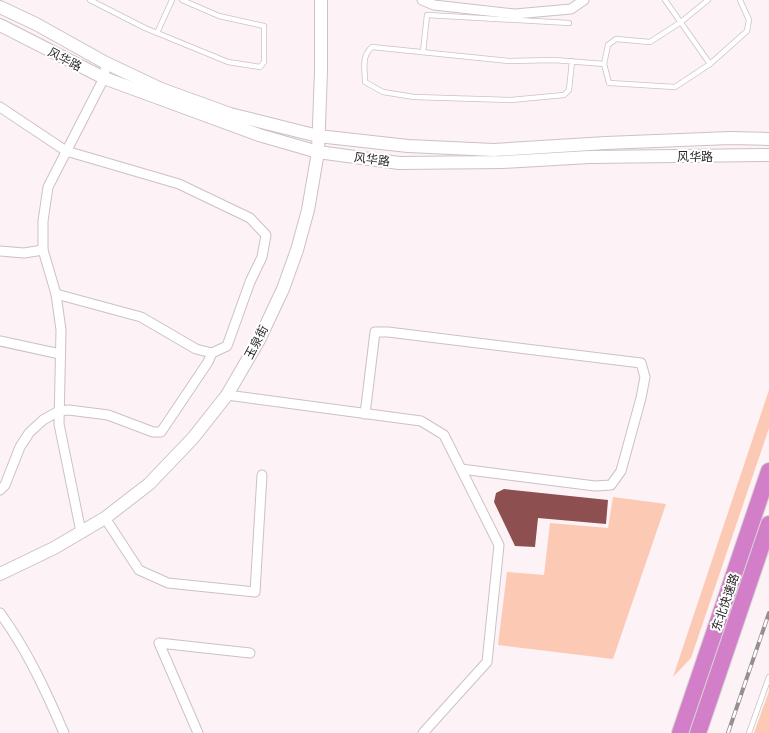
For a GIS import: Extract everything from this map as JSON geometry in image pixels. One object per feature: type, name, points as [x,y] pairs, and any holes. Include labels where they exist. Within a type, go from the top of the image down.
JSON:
[{"type":"highway","name":"东北快速路","points":[[680,733],[769,471]]},
{"type":"highway","name":"东北快速路","points":[[698,733],[769,524]]},
{"type":"highway","points":[[672,733],[680,725],[688,711]]},
{"type":"street","name":"玉泉街","points":[[0,574],[54,548],[105,518],[149,484],[193,438],[227,395],[259,340],[283,289],[297,250],[308,210],[318,152],[321,71],[321,0]]},
{"type":"street","points":[[422,0],[434,5],[514,14],[570,8],[584,0]]},
{"type":"street","points":[[0,7],[36,24],[106,63],[161,89],[230,114],[318,136],[408,146],[494,150],[722,138],[769,139]]},
{"type":"street","name":"风华路","points":[[0,25],[104,78],[259,135],[318,152],[399,163],[503,162],[589,157],[769,155]]},
{"type":"street","points":[[81,532],[59,424],[61,330],[56,294],[43,250],[43,221],[48,187],[104,78],[106,63]]},
{"type":"street","points":[[0,107],[66,151],[179,184],[250,218],[266,235],[262,257],[250,282],[227,346],[212,353],[208,362],[161,432],[153,432],[108,415],[69,410],[59,411],[43,420],[29,433],[20,447],[5,485],[0,490]]},
{"type":"street","points":[[0,251],[24,253],[43,250]]},
{"type":"street","points":[[56,294],[141,317],[196,348],[212,353]]},
{"type":"street","points":[[365,414],[375,332],[396,333],[641,363],[645,377],[641,398],[621,471],[611,485],[595,486],[461,469]]},
{"type":"street","points":[[0,342],[60,354]]},
{"type":"street","points":[[227,395],[421,421],[444,435],[499,545],[487,662],[423,733]]},
{"type":"street","points":[[105,518],[138,570],[168,583],[256,592],[262,475]]},
{"type":"street","points":[[0,613],[14,632],[45,690],[64,733]]},
{"type":"street","points":[[198,733],[159,642],[250,653]]},
{"type":"lane","points":[[90,0],[145,28],[228,62],[260,67],[264,62],[264,26],[219,16],[182,0]]},
{"type":"lane","points":[[157,33],[172,0]]},
{"type":"lane","points":[[665,0],[710,64]]},
{"type":"lane","points":[[708,0],[681,22],[650,42],[616,39],[608,45],[604,64],[609,83],[675,88],[710,64],[747,31],[749,20],[740,0]]},
{"type":"lane","points":[[422,52],[427,15],[569,24]]},
{"type":"lane","points":[[572,61],[569,90],[564,95],[511,100],[414,97],[383,92],[365,82],[364,61],[366,53],[372,47],[509,61],[554,60],[572,61],[604,64]]},
{"type":"lane","points":[[749,733],[769,677]]},
{"type":"shaded area","points":[[769,390],[769,428],[691,658],[673,677]]},
{"type":"shaded area","points":[[613,497],[666,504],[613,659],[498,645],[507,572],[544,575],[550,523],[608,528]]},
{"type":"shaded area","points":[[769,691],[769,733],[754,733]]},
{"type":"building","points":[[504,489],[608,500],[606,524],[538,518],[535,547],[515,546],[494,502],[496,493]]},
{"type":"railway","points":[[728,733],[769,613]]}]
